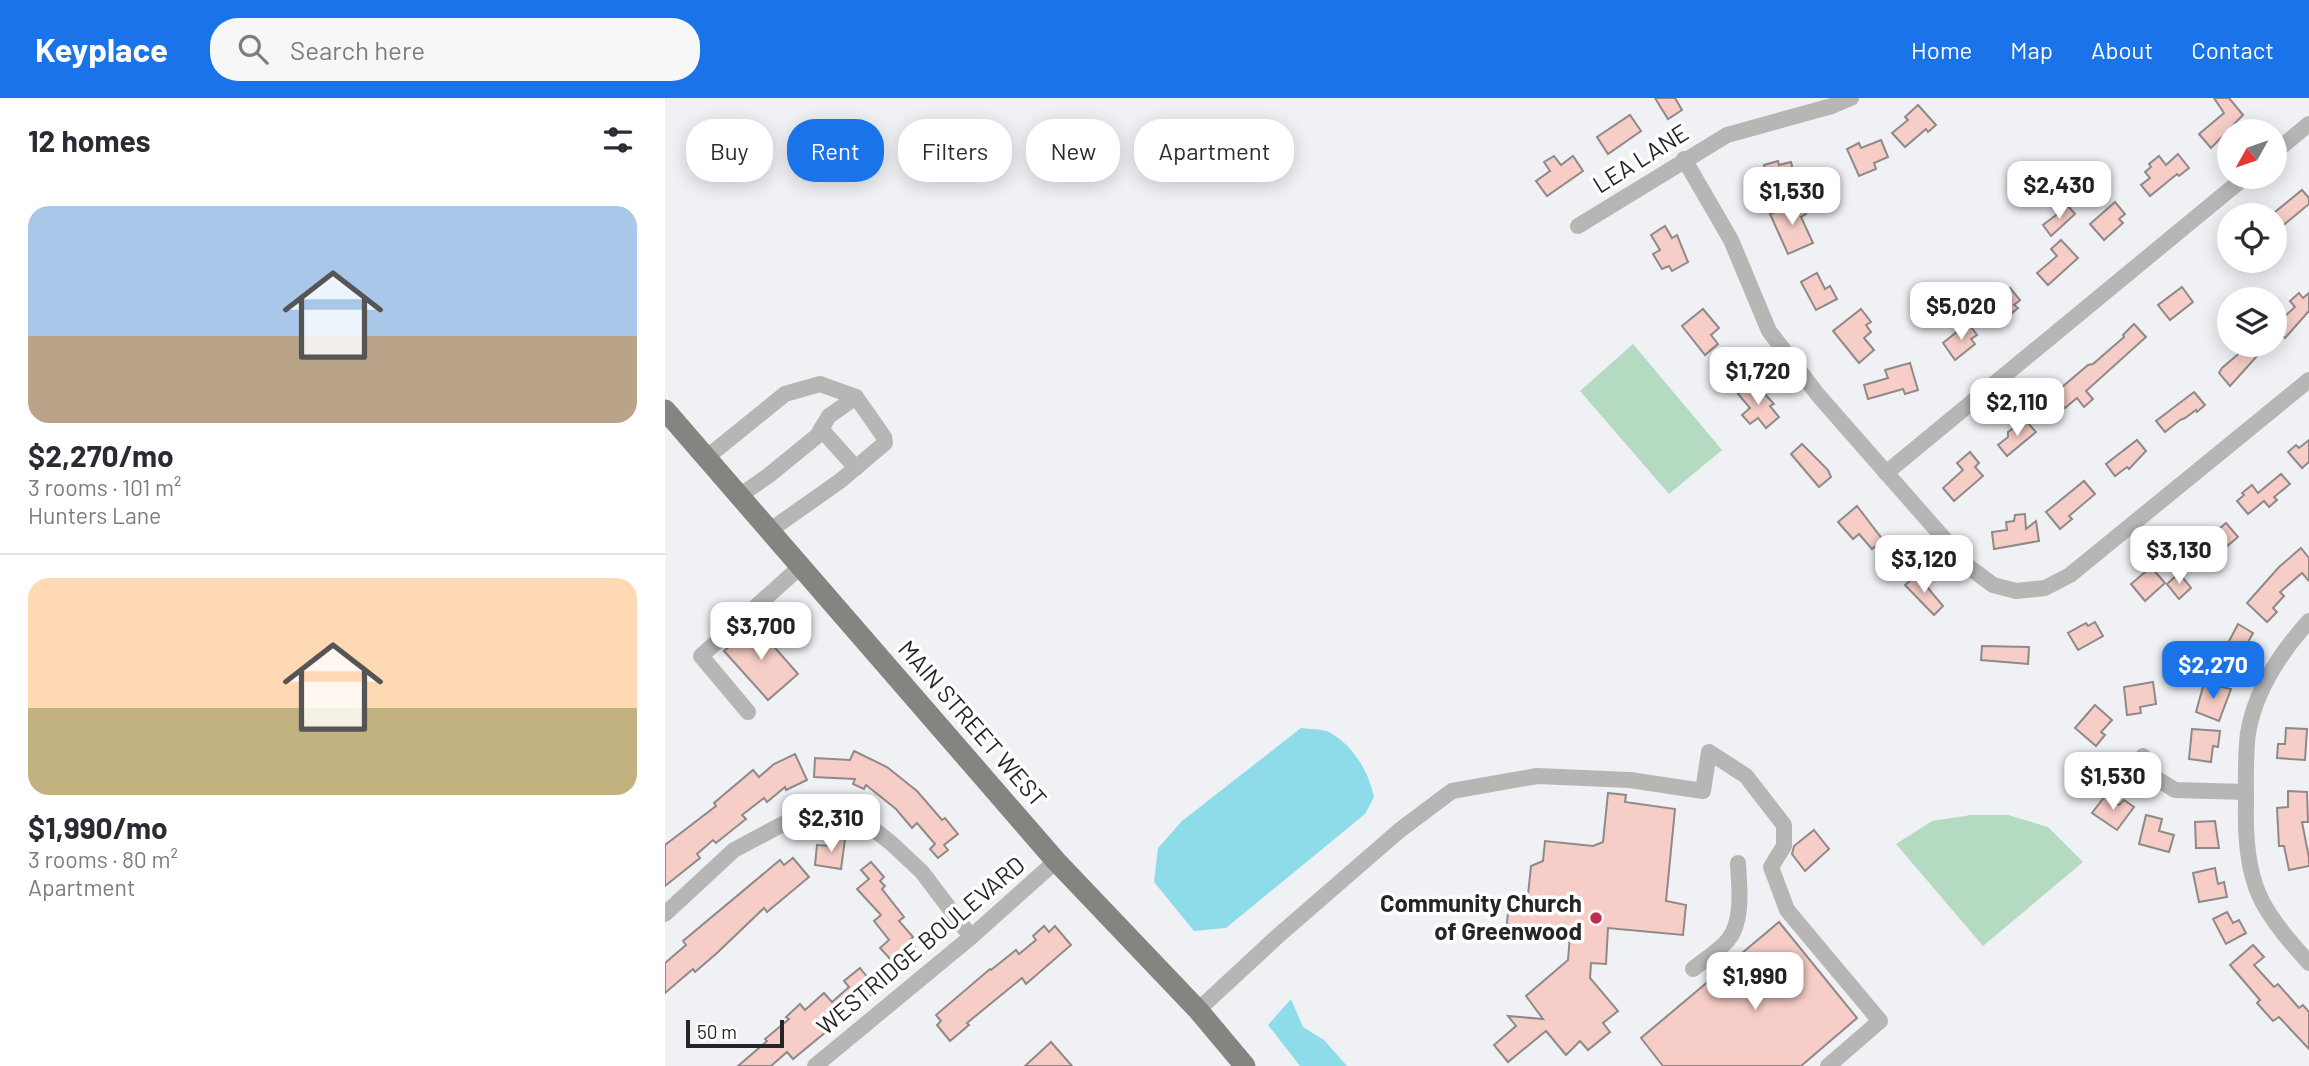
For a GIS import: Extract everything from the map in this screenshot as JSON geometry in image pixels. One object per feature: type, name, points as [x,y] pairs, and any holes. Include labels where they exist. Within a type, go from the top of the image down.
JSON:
[{"type":"main road","name":"MAIN STREET WEST","points":[[665,411],[1056,861],[1198,1010],[1245,1066]]},
{"type":"street","name":"LEA LANE","points":[[1578,226],[1727,135],[1832,106],[1851,98]]},
{"type":"street","points":[[2287,142],[2309,124]]},
{"type":"street","points":[[1684,159],[1731,240],[1769,331],[1818,395],[1969,567],[1981,577],[2007,589],[2025,591],[2045,588],[2070,575],[2309,380]]},
{"type":"street","points":[[1886,473],[2230,189]]},
{"type":"street","points":[[706,458],[785,394],[820,384],[856,397],[884,437],[885,443],[856,468],[769,531]]},
{"type":"street","points":[[739,496],[817,436],[829,416],[856,397]]},
{"type":"street","points":[[821,429],[856,468]]},
{"type":"street","points":[[748,712],[701,656],[800,567]]},
{"type":"street","points":[[2309,621],[2284,650],[2272,670],[2256,708],[2248,732],[2246,792],[2248,849],[2253,880],[2263,903],[2309,963]]},
{"type":"street","points":[[1198,1010],[1279,935],[1400,830],[1452,791],[1537,776],[1630,780],[1703,791],[1709,752],[1746,776],[1784,825],[1784,846],[1771,867],[1787,911],[1880,1021],[1828,1066]]},
{"type":"street","points":[[2143,756],[2149,774],[2175,790],[2246,792]]},
{"type":"street","points":[[665,914],[734,849],[796,817],[824,807],[853,813],[891,843],[922,872],[971,937]]},
{"type":"street","name":"WESTRIDGE BOULEVARD","points":[[814,1066],[971,937],[1056,861]]},
{"type":"street","points":[[1693,969],[1729,939],[1736,921],[1739,900],[1738,863]]},
{"type":"green space","points":[[1633,344],[1722,450],[1669,494],[1580,391]]},
{"type":"green space","points":[[1971,815],[2008,815],[2048,827],[2083,862],[1983,946],[1896,844],[1932,821]]},
{"type":"water","points":[[1301,728],[1329,732],[1345,744],[1364,769],[1374,797],[1365,814],[1226,928],[1194,931],[1154,882],[1158,848],[1182,821]]},
{"type":"water","points":[[1291,999],[1303,1027],[1324,1040],[1347,1066],[1300,1066],[1268,1025]]},
{"type":"building","points":[[1655,98],[1675,98],[1682,110],[1668,119]]},
{"type":"building","points":[[2214,98],[2229,98],[2243,115],[2239,119],[2217,119],[2217,142],[2211,148],[2199,134],[2224,113]]},
{"type":"building","points":[[1918,105],[1936,125],[1928,132],[1926,129],[1905,147],[1892,133],[1908,120],[1905,117]]},
{"type":"building","points":[[1630,115],[1641,131],[1608,154],[1597,137]]},
{"type":"building","points":[[1881,140],[1888,157],[1874,163],[1876,169],[1859,176],[1847,149],[1859,143],[1861,148]]},
{"type":"building","points":[[2178,154],[2189,168],[2179,176],[2177,174],[2150,196],[2141,185],[2150,178],[2145,172],[2151,167],[2149,164],[2159,156],[2166,165]]},
{"type":"building","points":[[1554,156],[1561,165],[1573,156],[1583,171],[1547,196],[1536,181],[1550,171],[1544,162]]},
{"type":"building","points":[[1778,161],[1779,165],[1791,162],[1795,178],[1755,191],[1750,172]]},
{"type":"building","points":[[2302,190],[2309,198],[2309,204],[2287,222],[2286,203]]},
{"type":"building","points":[[1800,201],[1806,214],[1801,217],[1813,243],[1788,254],[1770,214]]},
{"type":"building","points":[[2115,202],[2125,214],[2119,219],[2123,223],[2104,240],[2090,224]]},
{"type":"building","points":[[2068,206],[2075,214],[2051,236],[2043,225]]},
{"type":"building","points":[[1665,226],[1672,238],[1677,235],[1688,262],[1672,271],[1669,266],[1662,269],[1653,254],[1660,250],[1651,235]]},
{"type":"building","points":[[2061,240],[2078,258],[2048,285],[2037,273],[2057,256],[2051,249]]},
{"type":"building","points":[[1817,273],[1825,289],[1830,286],[1837,299],[1816,310],[1801,282]]},
{"type":"building","points":[[2182,287],[2193,302],[2170,320],[2158,305]]},
{"type":"building","points":[[2010,288],[2020,300],[2014,305],[2018,308],[1999,324],[1986,307]]},
{"type":"building","points":[[2299,293],[2303,298],[2309,293],[2309,311],[2287,336],[2287,314],[2295,307],[2290,301]]},
{"type":"building","points":[[1703,309],[1719,328],[1711,335],[1718,344],[1705,355],[1682,326]]},
{"type":"building","points":[[1861,309],[1871,322],[1866,325],[1871,332],[1864,338],[1874,350],[1859,363],[1833,331]]},
{"type":"building","points":[[1968,323],[1977,335],[1971,339],[1975,344],[1955,360],[1943,343]]},
{"type":"building","points":[[2134,324],[2146,337],[2086,391],[2093,399],[2084,407],[2077,398],[2065,408],[2054,394],[2124,337]]},
{"type":"building","points":[[2235,357],[2256,357],[2230,386],[2219,373]]},
{"type":"building","points":[[1910,363],[1918,390],[1905,394],[1903,389],[1868,399],[1864,385],[1888,378],[1885,370]]},
{"type":"building","points":[[1752,383],[1761,395],[1764,393],[1774,404],[1770,406],[1779,417],[1766,428],[1758,418],[1750,424],[1742,415],[1750,408],[1738,394]]},
{"type":"building","points":[[2194,392],[2205,405],[2165,432],[2156,421]]},
{"type":"building","points":[[2025,420],[2036,432],[2007,456],[1998,445],[2008,437],[2008,432]]},
{"type":"building","points":[[2137,440],[2146,451],[2129,469],[2127,467],[2115,476],[2106,464]]},
{"type":"building","points":[[2309,440],[2309,462],[2302,468],[2288,452],[2296,445],[2299,448]]},
{"type":"building","points":[[1802,444],[1828,470],[1831,477],[1819,487],[1791,454]]},
{"type":"building","points":[[1970,452],[1979,463],[1975,467],[1983,476],[1954,501],[1943,488],[1963,470],[1957,463]]},
{"type":"building","points":[[2281,474],[2290,484],[2274,497],[2277,500],[2269,507],[2264,501],[2248,514],[2237,501],[2244,495],[2242,493],[2252,485],[2258,493]]},
{"type":"building","points":[[2084,481],[2095,494],[2069,516],[2072,519],[2060,529],[2046,512]]},
{"type":"building","points":[[1857,506],[1883,540],[1872,549],[1859,534],[1853,539],[1838,522]]},
{"type":"building","points":[[2025,514],[2026,529],[2036,521],[2039,541],[1994,549],[1992,532],[2007,530],[2006,522],[2014,521],[2015,515]]},
{"type":"building","points":[[2226,523],[2238,537],[2225,548],[2223,545],[2200,565],[2184,545],[2204,528],[2211,536]]},
{"type":"building","points":[[2301,548],[2309,558],[2309,581],[2302,573],[2280,592],[2284,596],[2273,608],[2277,612],[2267,622],[2247,603],[2279,567]]},
{"type":"building","points":[[2151,567],[2165,583],[2145,601],[2131,584]]},
{"type":"building","points":[[2179,573],[2191,588],[2179,599],[2167,584]]},
{"type":"building","points":[[1917,575],[1943,606],[1934,615],[1905,585]]},
{"type":"building","points":[[2095,622],[2103,636],[2078,650],[2068,633],[2086,623],[2088,626]]},
{"type":"building","points":[[2238,624],[2253,633],[2248,642],[2252,645],[2242,662],[2224,651]]},
{"type":"building","points":[[755,625],[798,674],[768,700],[724,651]]},
{"type":"building","points":[[1982,646],[2029,647],[2028,664],[1981,660]]},
{"type":"building","points":[[2153,682],[2156,704],[2140,707],[2141,713],[2127,715],[2124,687]]},
{"type":"building","points":[[2204,683],[2231,689],[2219,721],[2196,712]]},
{"type":"building","points":[[2095,705],[2112,720],[2101,732],[2105,735],[2096,746],[2075,728]]},
{"type":"building","points":[[2286,728],[2307,729],[2305,760],[2277,758],[2278,744],[2285,744]]},
{"type":"building","points":[[2192,729],[2220,731],[2218,747],[2213,746],[2211,762],[2189,759]]},
{"type":"building","points":[[854,751],[887,767],[917,791],[942,820],[945,818],[958,834],[944,845],[948,850],[938,858],[930,849],[935,844],[917,823],[912,828],[896,809],[866,785],[864,789],[853,784],[855,779],[814,777],[815,758],[850,760]]},
{"type":"building","points":[[795,754],[807,780],[786,790],[785,787],[767,802],[764,798],[742,815],[746,819],[716,843],[713,840],[697,854],[700,858],[665,886],[665,845],[716,806],[714,803],[753,770],[759,777],[774,764]]},
{"type":"building","points":[[2099,756],[2101,771],[2090,773],[2093,788],[2073,791],[2068,763]]},
{"type":"building","points":[[2288,791],[2307,792],[2308,822],[2302,822],[2309,858],[2309,866],[2289,870],[2284,846],[2279,846],[2277,808],[2288,807]]},
{"type":"building","name":"Community Church of Greenwood","points":[[1608,793],[1626,795],[1625,802],[1675,809],[1666,901],[1686,905],[1683,935],[1608,928],[1606,964],[1591,963],[1590,978],[1618,1011],[1603,1023],[1610,1032],[1588,1050],[1580,1041],[1566,1055],[1546,1031],[1508,1062],[1494,1045],[1516,1026],[1508,1016],[1543,1019],[1526,996],[1568,960],[1570,935],[1506,930],[1509,905],[1515,906],[1528,895],[1531,866],[1543,861],[1545,841],[1593,846],[1603,842]]},
{"type":"building","points":[[2105,796],[2119,805],[2124,800],[2134,807],[2117,830],[2092,813]]},
{"type":"building","points":[[2146,815],[2162,819],[2159,831],[2174,835],[2169,852],[2139,844]]},
{"type":"building","points":[[2215,821],[2219,848],[2196,848],[2195,822]]},
{"type":"building","points":[[1814,830],[1829,849],[1805,871],[1792,854],[1794,846]]},
{"type":"building","points":[[832,837],[845,839],[841,869],[815,865],[817,845],[831,846]]},
{"type":"building","points":[[793,858],[809,877],[767,912],[764,908],[695,972],[693,969],[665,993],[665,963],[686,945],[683,941],[780,860],[784,865]]},
{"type":"building","points":[[871,862],[884,877],[880,881],[885,886],[882,889],[904,917],[899,921],[913,937],[910,940],[916,948],[896,965],[880,948],[889,940],[874,921],[881,915],[857,889],[869,879],[861,870]]},
{"type":"building","points":[[2215,868],[2218,884],[2224,882],[2227,897],[2199,902],[2193,873]]},
{"type":"building","points":[[2227,912],[2233,923],[2239,920],[2246,933],[2226,944],[2213,919]]},
{"type":"building","points":[[1779,922],[1857,1018],[1801,1066],[1663,1066],[1641,1038]]},
{"type":"building","points":[[1044,926],[1049,932],[1055,926],[1071,945],[1026,984],[1022,978],[967,1023],[969,1025],[950,1041],[937,1025],[941,1021],[936,1015],[990,969],[1016,950],[1019,954],[1036,940],[1033,936]]},
{"type":"building","points":[[2253,945],[2264,957],[2254,965],[2274,987],[2278,984],[2299,1008],[2303,1005],[2309,1012],[2309,1049],[2279,1017],[2273,1021],[2257,1003],[2260,1000],[2230,965]]},
{"type":"building","points":[[860,968],[872,983],[866,987],[872,994],[793,1059],[787,1052],[771,1066],[738,1066],[789,1019],[786,1017],[800,1004],[805,1010],[824,993],[832,1002],[849,987],[844,981]]},
{"type":"building","points":[[1051,1042],[1072,1066],[1025,1066]]},
{"type":"place","name":"Community Church of Greenwood","points":[[1596,918]]}]
